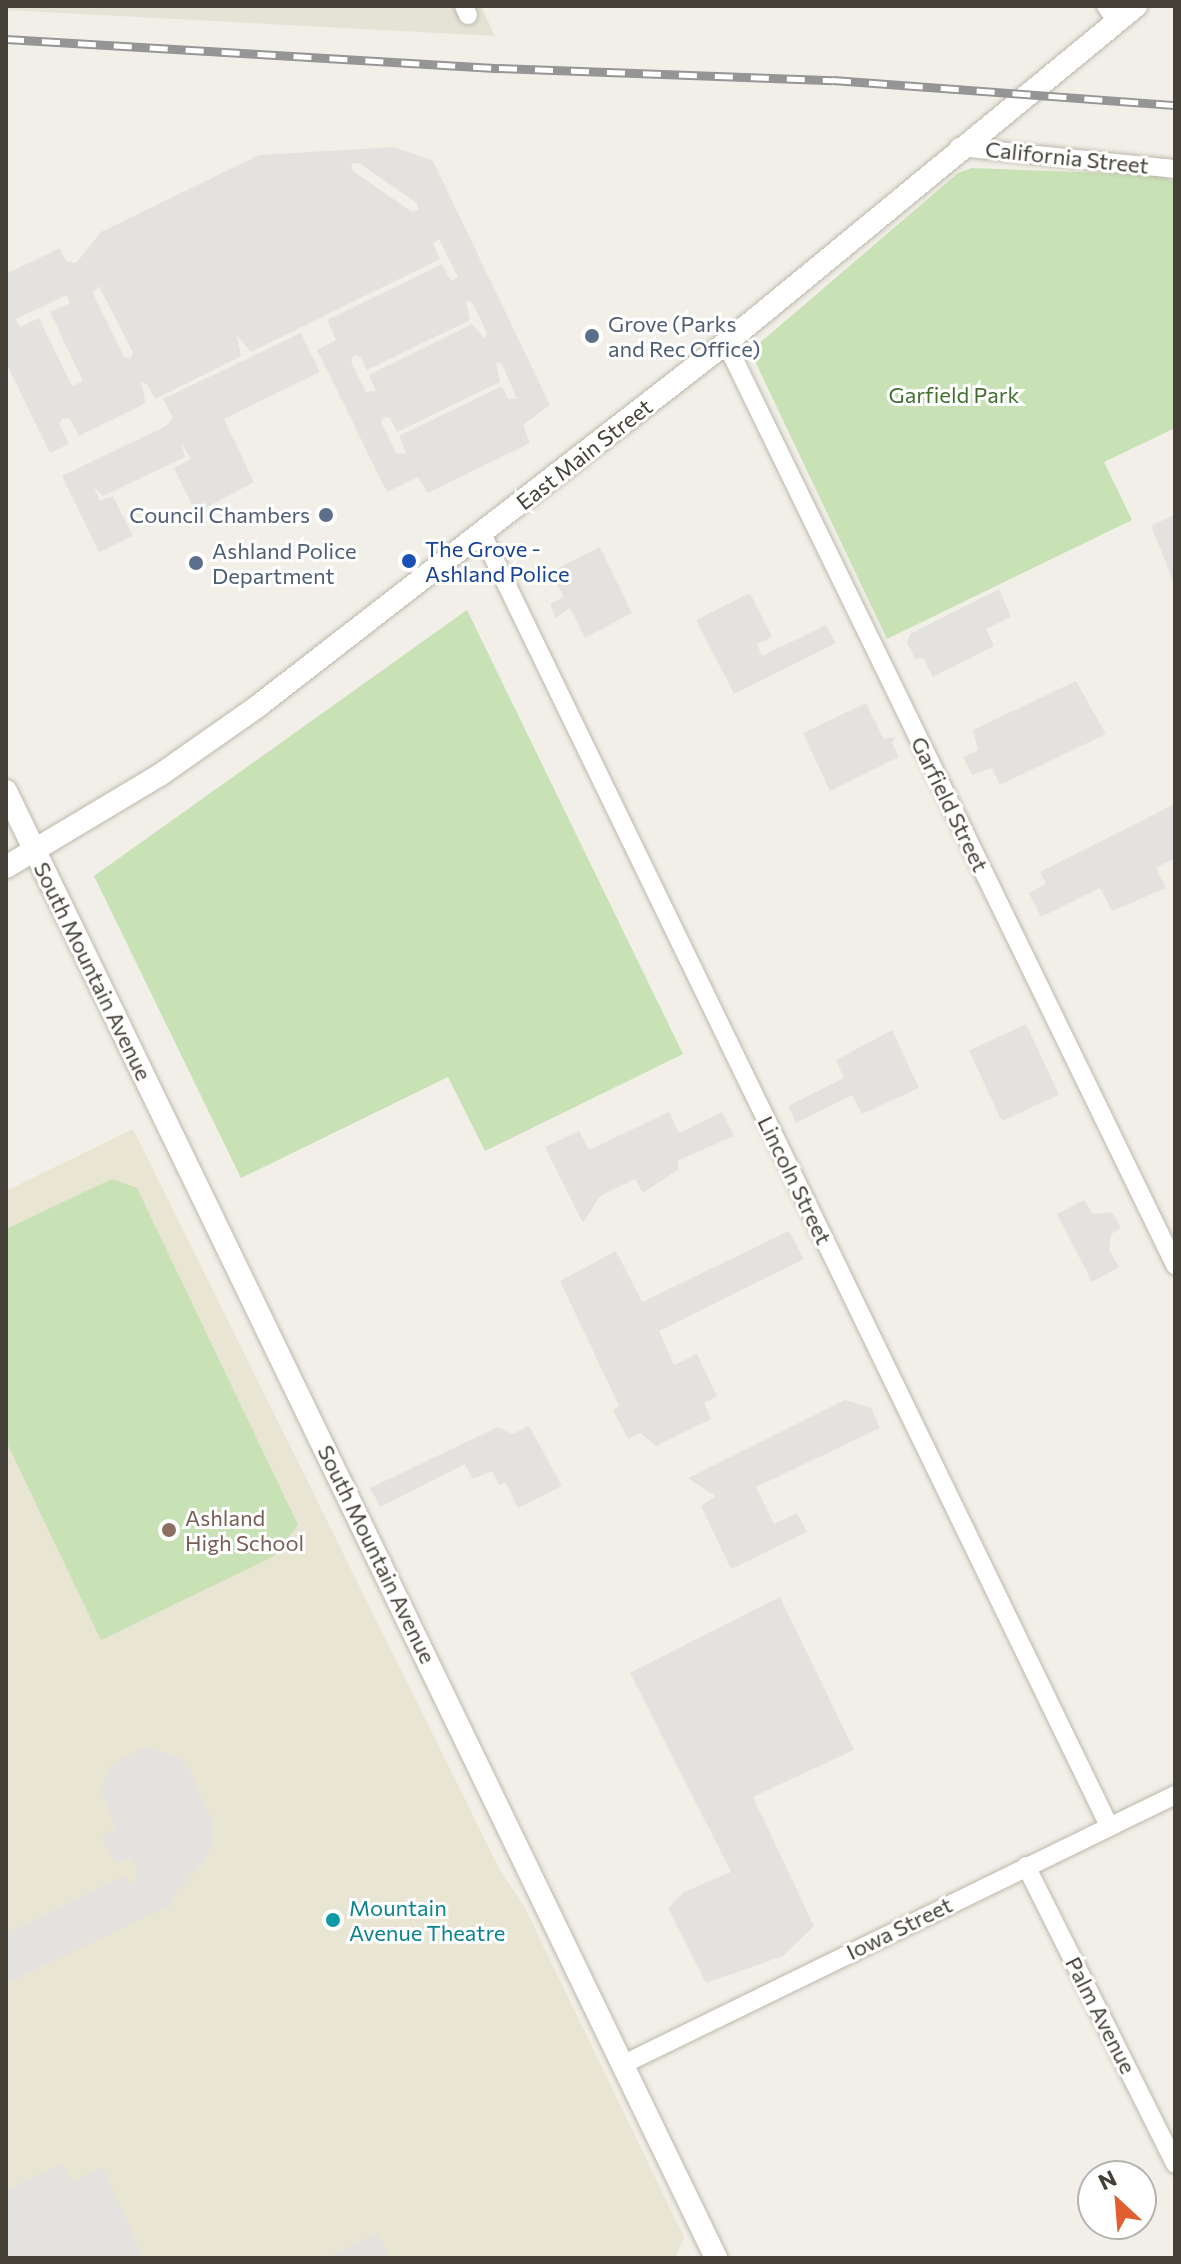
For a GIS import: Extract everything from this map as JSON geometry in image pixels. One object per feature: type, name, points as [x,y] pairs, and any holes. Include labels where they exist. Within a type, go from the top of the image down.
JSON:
[{"type":"street","name":"East Main Street","points":[[6,867],[160,775],[258,706],[726,343],[959,147],[1111,13],[1136,6]]},
{"type":"street","name":"California Street","points":[[959,147],[1175,169]]},
{"type":"street","name":"Garfield Street","points":[[726,343],[1173,1255]]},
{"type":"street","name":"Lincoln Street","points":[[482,534],[1109,1826]]},
{"type":"street","name":"South Mountain Avenue","points":[[6,791],[716,2258]]},
{"type":"street","name":"Iowa Street","points":[[624,2064],[1175,1795]]},
{"type":"street","name":"Palm Avenue","points":[[1026,1866],[1175,2164]]},
{"type":"shaded area","points":[[6,6],[481,6],[495,36],[6,10]]},
{"type":"shaded area","points":[[394,147],[433,161],[550,405],[523,425],[530,443],[428,493],[418,477],[387,492],[317,350],[336,340],[327,320],[442,264],[451,281],[458,277],[439,239],[433,244],[440,259],[251,352],[237,335],[241,356],[155,399],[147,384],[141,382],[146,403],[79,436],[70,419],[63,418],[59,424],[69,444],[50,453],[6,363],[6,274],[60,248],[66,261],[76,263],[101,232],[259,155]],"holes":[[[359,163],[418,204],[418,210],[412,212],[353,171],[351,164]],[[99,286],[133,353],[130,359],[124,357],[93,293]],[[67,295],[70,303],[50,312],[83,381],[72,386],[39,318],[20,327],[16,319]],[[466,300],[472,302],[487,333],[485,339],[472,324],[369,375],[376,391],[366,392],[351,361],[354,355],[360,356],[367,370],[470,320]],[[496,362],[502,364],[517,399],[508,399],[502,386],[399,436],[406,453],[397,454],[381,422],[384,417],[390,418],[397,432],[500,382]]]},
{"type":"shaded area","points":[[301,333],[320,372],[224,419],[254,482],[196,513],[174,468],[191,459],[182,444],[185,457],[103,496],[94,487],[100,501],[113,496],[133,536],[99,552],[62,476],[166,426],[173,418],[163,399]]},
{"type":"shaded area","points":[[1175,514],[1175,582],[1174,583],[1151,526]]},
{"type":"shaded area","points":[[600,547],[632,613],[585,638],[570,608],[556,618],[550,604],[564,597],[550,572]]},
{"type":"shaded area","points":[[999,589],[1011,617],[986,629],[994,646],[933,677],[923,658],[915,659],[907,643],[910,634]]},
{"type":"shaded area","points":[[750,593],[772,637],[757,644],[762,656],[826,625],[836,643],[734,694],[696,620]]},
{"type":"shaded area","points":[[1076,681],[1106,734],[1000,785],[992,768],[972,775],[963,757],[978,750],[973,730]]},
{"type":"shaded area","points":[[866,703],[884,739],[896,737],[892,743],[899,757],[830,791],[803,733]]},
{"type":"shaded area","points":[[1175,804],[1175,858],[1156,868],[1166,888],[1112,911],[1100,888],[1041,917],[1029,893],[1046,884],[1040,872]]},
{"type":"shaded area","points":[[1026,1024],[1059,1095],[1002,1121],[969,1051]]},
{"type":"shaded area","points":[[892,1030],[919,1088],[862,1114],[852,1095],[796,1123],[788,1106],[844,1078],[836,1060]]},
{"type":"shaded area","points":[[669,1112],[679,1133],[722,1112],[734,1136],[677,1161],[679,1169],[643,1193],[635,1179],[600,1196],[583,1223],[545,1147],[579,1131],[589,1150]]},
{"type":"shaded area","name":"Ashland High School","points":[[133,1129],[499,1868],[525,1908],[684,2237],[675,2258],[6,2258],[6,1191]]},
{"type":"shaded area","points":[[1084,1200],[1093,1214],[1112,1212],[1121,1228],[1111,1234],[1109,1250],[1119,1267],[1092,1282],[1057,1214]]},
{"type":"shaded area","points":[[789,1231],[804,1259],[659,1331],[674,1365],[697,1354],[717,1396],[704,1403],[711,1419],[656,1446],[640,1433],[628,1439],[613,1410],[619,1406],[560,1281],[616,1251],[642,1302]]},
{"type":"shaded area","points":[[845,1400],[871,1408],[880,1428],[756,1487],[774,1524],[797,1513],[807,1532],[731,1569],[701,1506],[715,1496],[688,1478]]},
{"type":"shaded area","points":[[529,1426],[562,1486],[518,1508],[506,1483],[499,1485],[492,1471],[473,1479],[465,1464],[380,1507],[370,1488],[498,1427],[512,1434]]},
{"type":"shaded area","points":[[780,1597],[854,1750],[753,1797],[814,1926],[783,1956],[706,1983],[668,1908],[684,1892],[731,1872],[630,1673]]},
{"type":"shaded area","points":[[144,1747],[180,1757],[190,1771],[214,1824],[214,1843],[206,1858],[172,1897],[174,1903],[6,1984],[6,1933],[124,1876],[134,1888],[138,1869],[131,1857],[116,1863],[101,1837],[116,1828],[101,1790],[111,1764]]},
{"type":"shaded area","points":[[63,2164],[73,2182],[102,2167],[144,2258],[6,2255],[6,2190]]},
{"type":"shaded area","points":[[377,2233],[390,2258],[325,2258]]},
{"type":"green space","name":"Garfield Park","points":[[972,168],[1159,175],[1175,182],[1175,428],[1104,462],[1132,520],[887,639],[753,357],[755,347],[958,173]]},
{"type":"green space","points":[[467,610],[683,1054],[485,1151],[448,1077],[241,1178],[94,876]]},
{"type":"green space","points":[[112,1179],[137,1188],[298,1525],[274,1556],[101,1640],[6,1441],[6,1229]]},
{"type":"railway","points":[[6,39],[499,68],[833,80],[1175,105]]},
{"type":"place","name":"Grove (Parks and Rec Office)","points":[[592,336]]},
{"type":"place","name":"Council Chambers","points":[[326,515]]},
{"type":"place","name":"The Grove - Ashland Police","points":[[409,561]]},
{"type":"place","name":"Ashland Police Department","points":[[196,563]]},
{"type":"place","name":"Ashland High School","points":[[169,1530]]},
{"type":"place","name":"Mountain Avenue Theatre","points":[[333,1920]]}]
